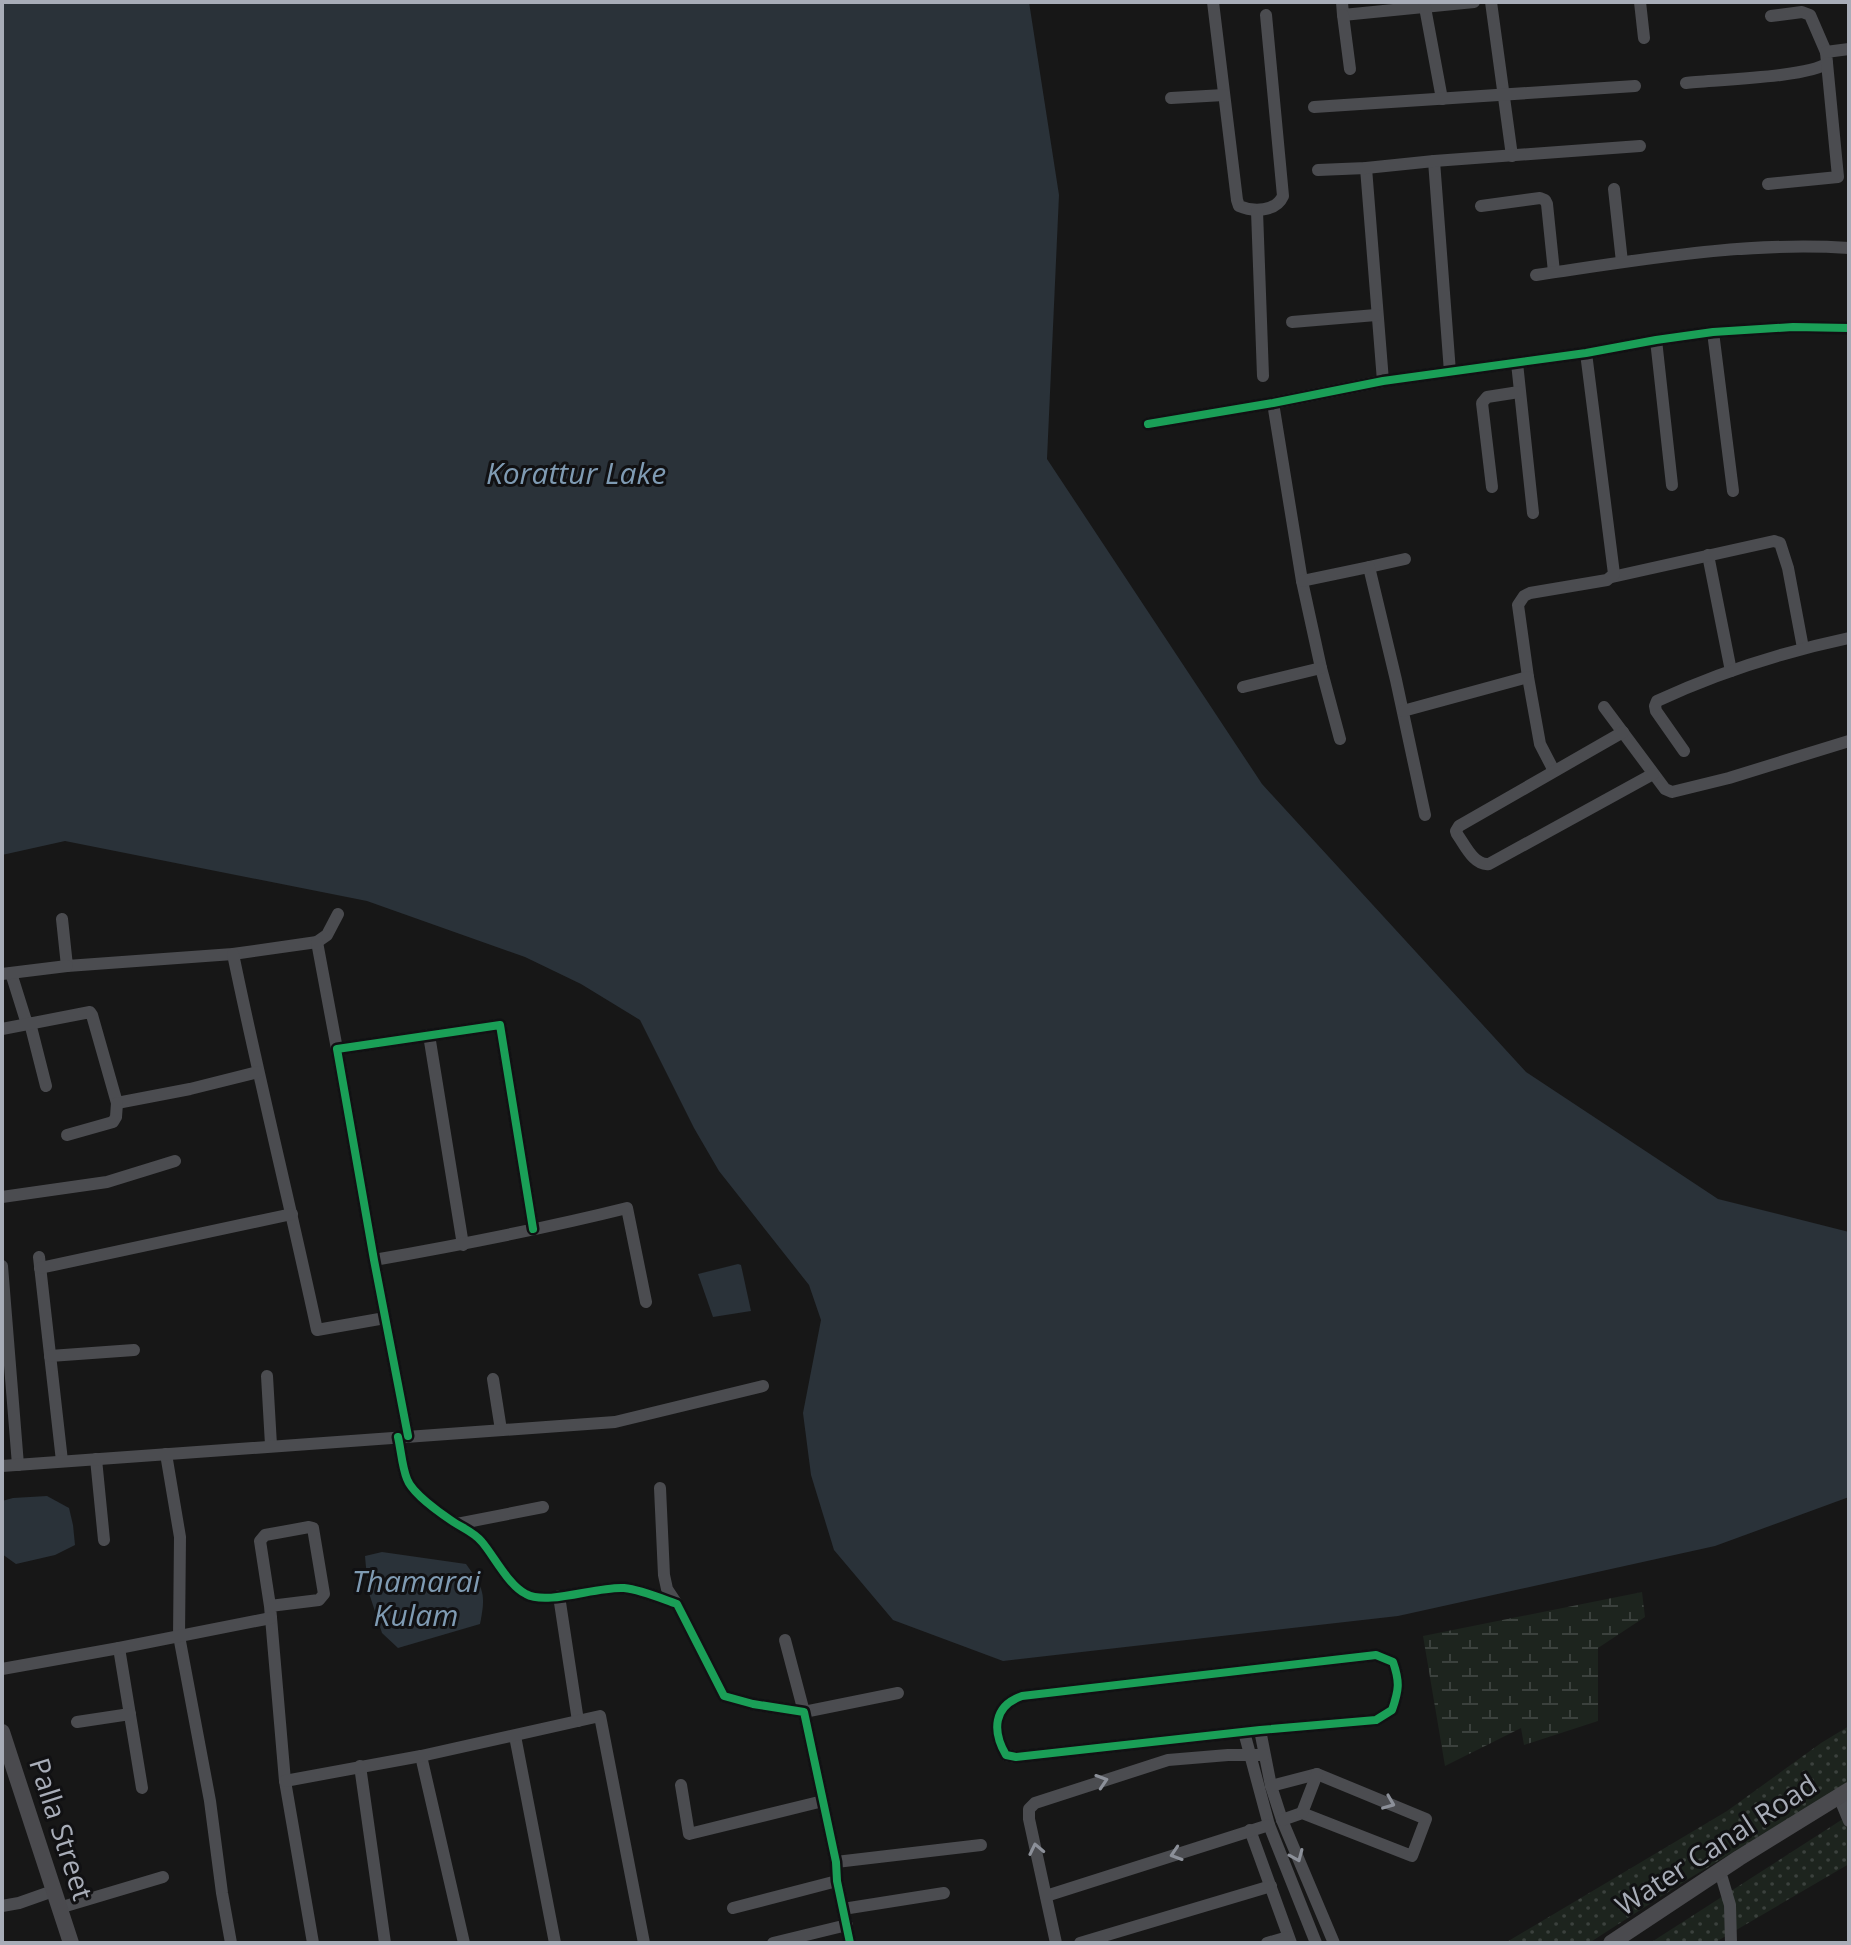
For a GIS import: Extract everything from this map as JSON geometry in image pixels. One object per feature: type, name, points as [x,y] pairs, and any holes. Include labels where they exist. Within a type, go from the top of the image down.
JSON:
[{"type":"main road","name":"Palla Street","points":[[2,1732],[71,1943]]},
{"type":"main road","name":"Water Canal Road","points":[[1628,1943],[1722,1878],[1846,1804]]},
{"type":"main road","name":"Water Canal Road","points":[[1611,1943],[1739,1858],[1846,1804]]},
{"type":"street","points":[[1213,2],[1239,206],[1257,211],[1278,204],[1283,196],[1266,15]]},
{"type":"street","points":[[1350,69],[1343,8],[1474,2]]},
{"type":"street","points":[[1491,2],[1512,156]]},
{"type":"street","points":[[1640,2],[1644,38]]},
{"type":"street","points":[[1424,5],[1442,99]]},
{"type":"street","points":[[1768,184],[1838,177],[1827,57],[1810,15],[1802,12],[1771,16]]},
{"type":"street","points":[[1686,83],[1789,74],[1821,68],[1827,57],[1849,49]]},
{"type":"street","points":[[1314,107],[1635,86]]},
{"type":"street","points":[[1171,98],[1224,95]]},
{"type":"street","points":[[1318,170],[1640,146]]},
{"type":"street","points":[[1434,161],[1450,372]]},
{"type":"street","points":[[1366,168],[1383,381]]},
{"type":"street","points":[[1614,189],[1622,262]]},
{"type":"street","points":[[1481,206],[1540,198],[1545,200],[1554,272]]},
{"type":"street","points":[[1257,211],[1263,376]]},
{"type":"street","points":[[1536,275],[1679,254],[1812,245],[1849,248]]},
{"type":"street","points":[[1292,322],[1376,315]]},
{"type":"street","points":[[1148,424],[1383,381],[1713,332],[1793,327],[1849,328]]},
{"type":"street","points":[[1713,332],[1733,491]]},
{"type":"street","points":[[1656,340],[1672,485]]},
{"type":"street","points":[[1586,353],[1614,568],[1612,577]]},
{"type":"street","points":[[1517,363],[1533,513]]},
{"type":"street","points":[[1492,487],[1482,403],[1487,397],[1519,392]]},
{"type":"street","points":[[1273,403],[1302,581],[1340,739]]},
{"type":"street","points":[[1554,771],[1540,744],[1518,605],[1530,593],[1607,580],[1774,541],[1780,543],[1788,568],[1803,648]]},
{"type":"street","points":[[1708,555],[1731,671]]},
{"type":"street","points":[[1302,581],[1405,559]]},
{"type":"street","points":[[1369,567],[1425,815]]},
{"type":"street","points":[[1684,751],[1656,711],[1656,703],[1661,699],[1731,671],[1803,648],[1849,638]]},
{"type":"street","points":[[1243,687],[1321,668]]},
{"type":"street","points":[[1403,711],[1528,677]]},
{"type":"street","points":[[1604,707],[1668,791],[1729,778],[1849,741]]},
{"type":"street","points":[[1623,732],[1457,828],[1457,834],[1477,862],[1489,864],[1653,774]]},
{"type":"street","points":[[46,1086],[29,1023],[6,974],[67,966],[233,954],[317,942],[327,935],[338,914]]},
{"type":"street","points":[[62,919],[67,966]]},
{"type":"street","points":[[317,942],[385,1318],[407,1480],[416,1491],[482,1542],[506,1576],[526,1595],[559,1596],[623,1588],[677,1604]]},
{"type":"street","points":[[233,954],[317,1330],[385,1318]]},
{"type":"street","points":[[2,1029],[87,1011],[91,1013],[117,1103],[116,1117],[113,1122],[67,1135]]},
{"type":"street","points":[[337,1049],[500,1025],[533,1229]]},
{"type":"street","points":[[429,1035],[463,1245]]},
{"type":"street","points":[[117,1103],[258,1072]]},
{"type":"street","points":[[2,1197],[107,1182],[175,1161]]},
{"type":"street","points":[[374,1260],[463,1245],[627,1208],[646,1302]]},
{"type":"street","points":[[62,1461],[39,1262],[292,1214]]},
{"type":"street","points":[[2,1266],[18,1465]]},
{"type":"street","points":[[50,1356],[134,1350]]},
{"type":"street","points":[[267,1376],[271,1445]]},
{"type":"street","points":[[493,1379],[501,1430]]},
{"type":"street","points":[[2,1466],[615,1422],[763,1386]]},
{"type":"street","points":[[166,1454],[180,1537],[179,1636],[210,1801],[231,1943]]},
{"type":"street","points":[[96,1459],[104,1540]]},
{"type":"street","points":[[660,1488],[667,1589],[724,1696],[804,1712],[898,1693]]},
{"type":"street","points":[[457,1524],[543,1507]]},
{"type":"street","points":[[2,1669],[179,1636],[270,1612],[319,1600],[324,1594],[313,1528],[265,1535],[260,1541],[270,1612],[285,1781],[313,1943]]},
{"type":"street","points":[[559,1596],[578,1721]]},
{"type":"street","points":[[785,1640],[804,1712],[850,1943]]},
{"type":"street","points":[[119,1648],[142,1788]]},
{"type":"street","points":[[1376,1655],[1393,1662],[1399,1679],[1397,1695],[1392,1710],[1376,1720],[1260,1730],[1016,1757],[1006,1755],[997,1740],[1003,1706],[1011,1699],[1022,1696],[1376,1655]]},
{"type":"street","points":[[77,1722],[130,1714]]},
{"type":"street","points":[[285,1781],[421,1756],[600,1716],[644,1943]]},
{"type":"street","points":[[1260,1730],[1271,1786],[1282,1820],[1333,1943]]},
{"type":"street","points":[[1244,1732],[1269,1825],[1316,1943]]},
{"type":"street","points":[[515,1736],[555,1943]]},
{"type":"street","points":[[1056,1943],[1029,1819],[1029,1809],[1035,1803],[1168,1760],[1264,1755]]},
{"type":"street","points":[[421,1756],[464,1943]]},
{"type":"street","points":[[360,1766],[385,1943]]},
{"type":"street","points":[[1271,1786],[1317,1774],[1426,1819],[1412,1856],[1302,1813],[1282,1820]]},
{"type":"street","points":[[1302,1813],[1317,1774]]},
{"type":"street","points":[[681,1785],[689,1834],[823,1801]]},
{"type":"street","points":[[1046,1896],[1269,1825]]},
{"type":"street","points":[[1250,1830],[1290,1940],[1267,1943]]},
{"type":"street","points":[[836,1862],[981,1845]]},
{"type":"street","points":[[59,1908],[163,1877]]},
{"type":"street","points":[[1722,1878],[1730,1905],[1731,1943]]},
{"type":"street","points":[[733,1908],[837,1881]]},
{"type":"street","points":[[1080,1943],[1271,1886]]},
{"type":"street","points":[[2,1906],[53,1891]]},
{"type":"street","points":[[843,1909],[944,1893]]},
{"type":"street","points":[[773,1943],[847,1925]]},
{"type":"green space","points":[[1642,1592],[1645,1617],[1598,1648],[1598,1721],[1524,1745],[1521,1728],[1445,1766],[1423,1636]]},
{"type":"green space","points":[[1849,1726],[1849,1782],[1835,1791],[1589,1943],[1505,1943],[1727,1811]]},
{"type":"green space","points":[[1849,1815],[1849,1864],[1714,1943],[1650,1943]]},
{"type":"water","name":"Korattur Lake","points":[[2,2],[1029,2],[1059,195],[1047,459],[1262,784],[1526,1072],[1718,1199],[1849,1232],[1849,1497],[1715,1546],[1398,1616],[1003,1661],[893,1620],[834,1550],[811,1475],[803,1413],[821,1320],[809,1285],[719,1171],[640,1020],[581,984],[525,957],[367,901],[65,841],[2,855]]},
{"type":"water","points":[[741,1265],[751,1311],[713,1317],[698,1274]]},
{"type":"water","points":[[47,1496],[69,1508],[75,1545],[55,1555],[16,1564],[2,1554],[2,1501]]},
{"type":"water","name":"Thamarai Kulam","points":[[382,1552],[466,1564],[482,1592],[480,1624],[398,1648],[382,1633],[368,1590],[365,1556]]},
{"type":"cycle path","points":[[1148,424],[1383,381],[1713,332],[1793,327],[1849,328]]},
{"type":"cycle path","points":[[408,1436],[337,1049],[500,1025],[533,1229]]},
{"type":"cycle path","points":[[398,1437],[405,1474],[414,1490],[479,1539],[520,1590],[546,1598],[624,1588],[677,1604],[724,1696],[804,1712],[850,1943]]},
{"type":"cycle path","points":[[1376,1655],[1393,1662],[1398,1686],[1392,1710],[1376,1720],[1016,1757],[1006,1755],[997,1728],[1005,1706],[1022,1696],[1376,1655]]}]
